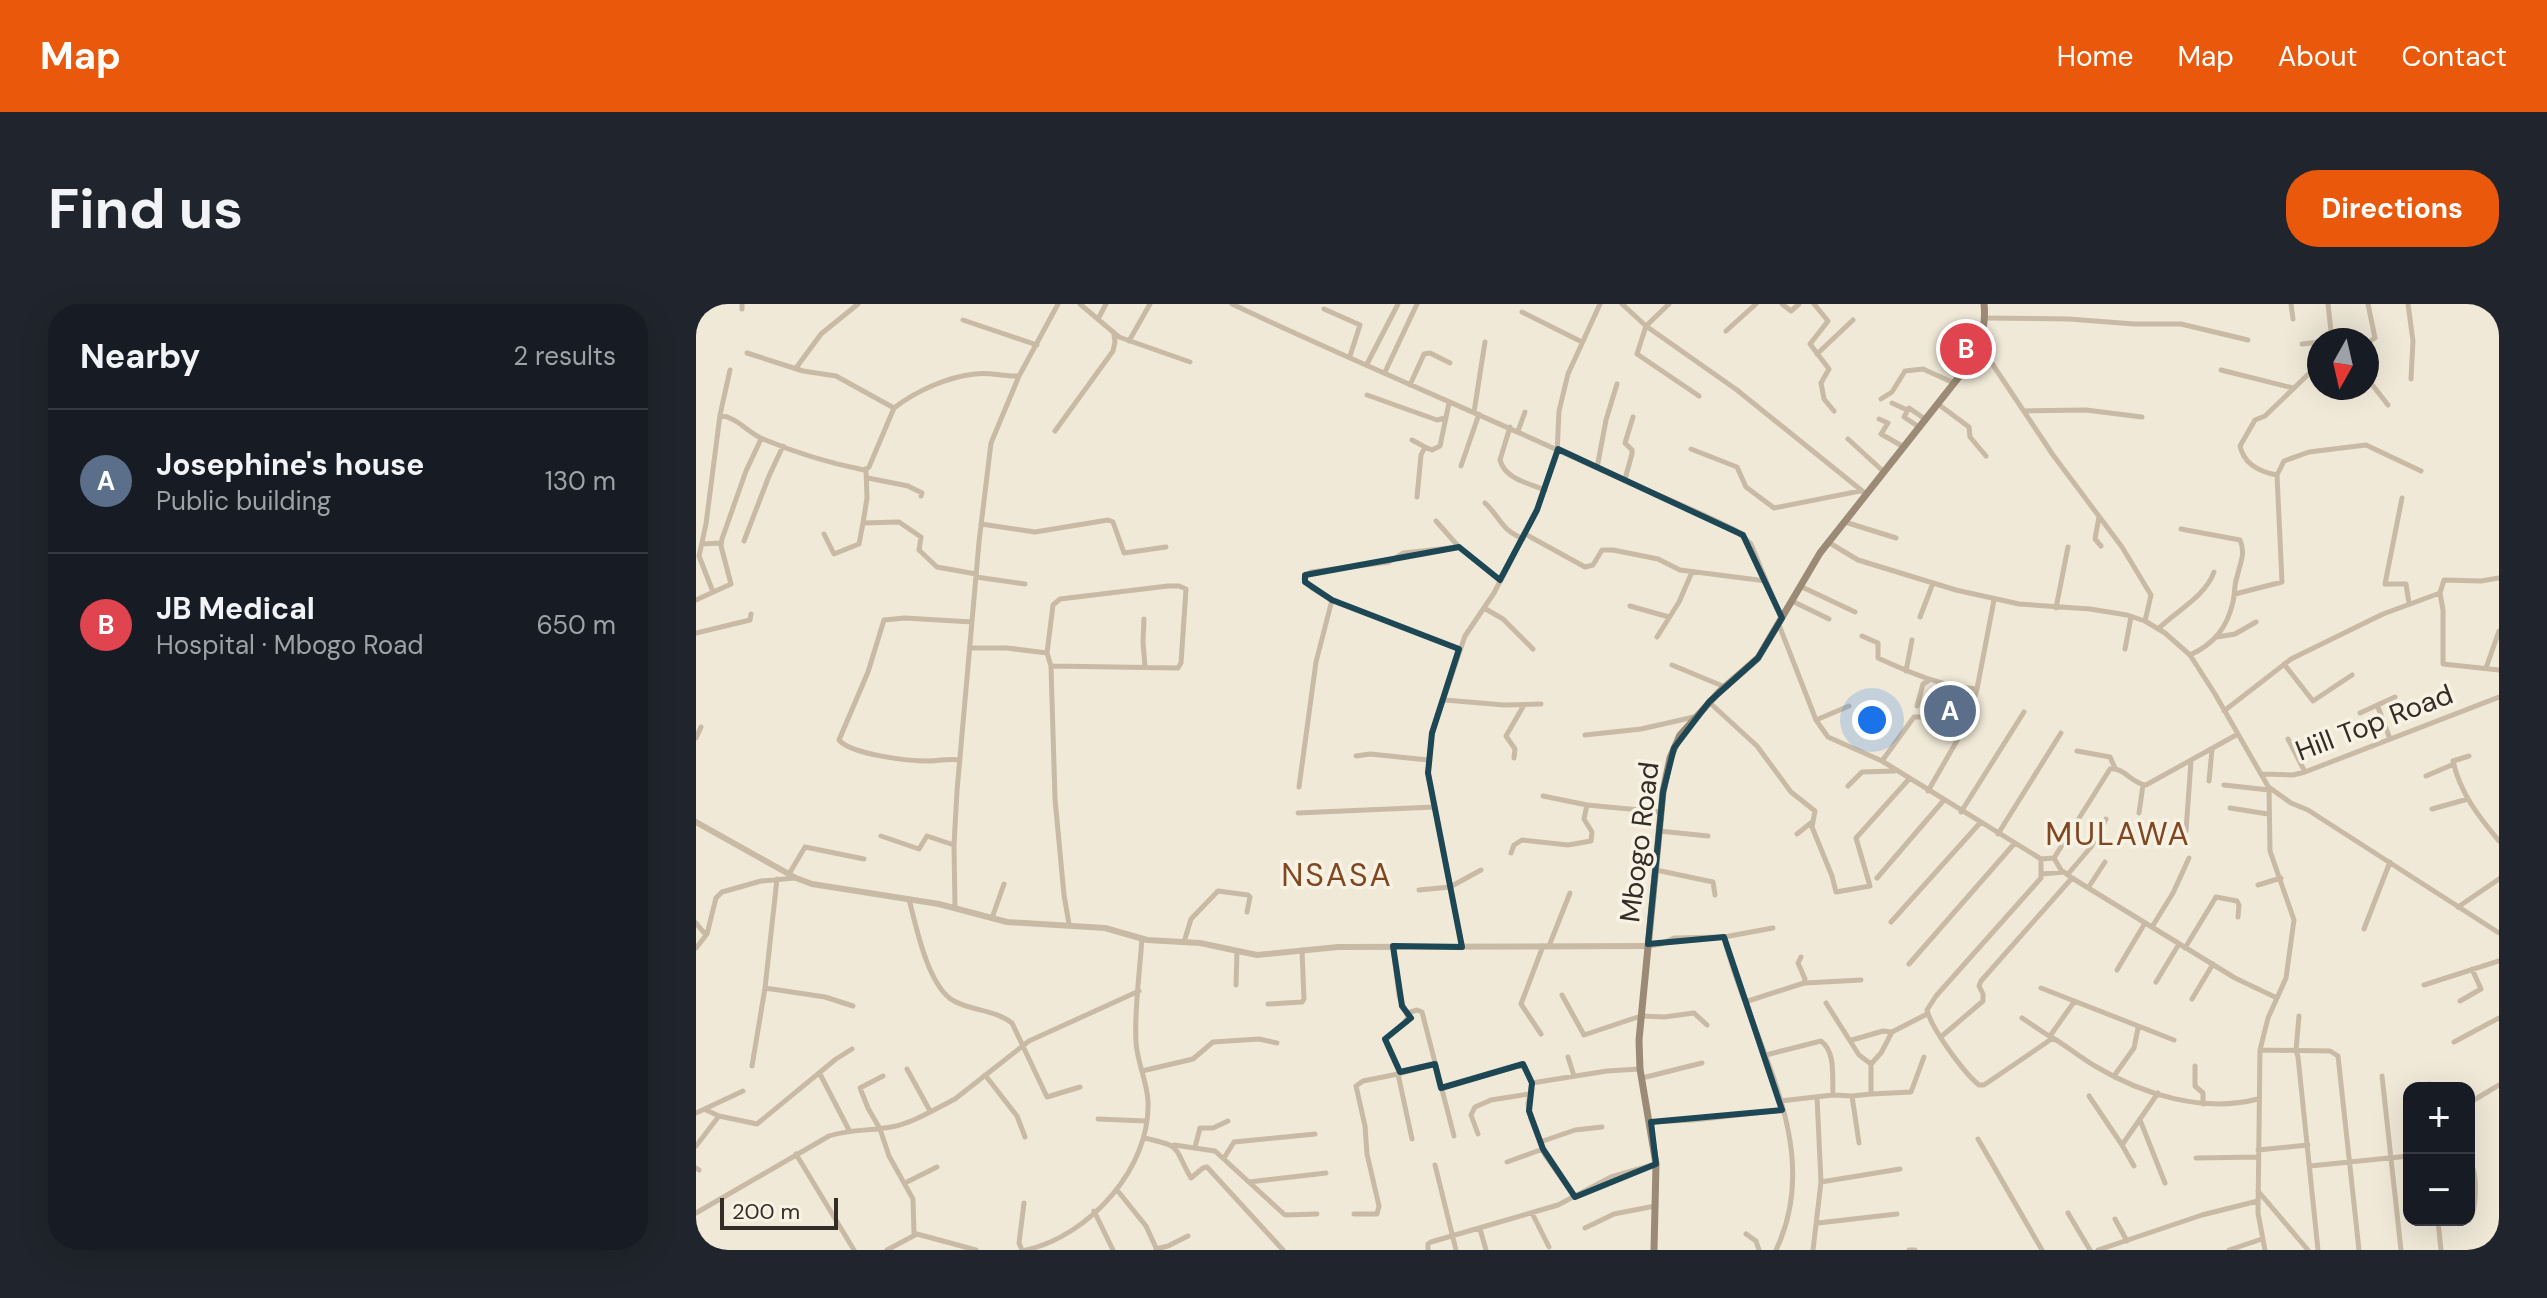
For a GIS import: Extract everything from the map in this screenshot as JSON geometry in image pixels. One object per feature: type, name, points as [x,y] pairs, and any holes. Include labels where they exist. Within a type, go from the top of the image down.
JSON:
[{"type":"main road","name":"Mbogo Road","points":[[1654,1250],[1656,1164],[1640,1069],[1641,1016],[1661,812],[1670,758],[1680,735],[1695,717],[1758,658],[1800,586],[1863,492],[1884,472],[1954,383],[1979,344],[1985,318],[1984,304]]},
{"type":"street","points":[[796,368],[821,334],[858,304]]},
{"type":"street","points":[[1080,304],[1113,334],[1190,362]]},
{"type":"street","points":[[1098,319],[1106,304]]},
{"type":"street","points":[[1129,341],[1150,304]]},
{"type":"street","points":[[1232,304],[1705,515],[1743,535],[1755,552],[1816,720],[1832,741],[1882,761],[2041,859],[2054,858]]},
{"type":"street","points":[[1367,364],[1398,304]]},
{"type":"street","points":[[1385,372],[1417,304]]},
{"type":"street","points":[[1462,947],[1434,807],[1428,760],[1432,733],[1460,649],[1524,536],[1545,490],[1558,449],[1559,411],[1572,362],[1600,304]]},
{"type":"street","points":[[1622,304],[1646,326],[1737,390],[1863,492]]},
{"type":"street","points":[[1669,304],[1646,326],[1636,352],[1699,396]]},
{"type":"street","points":[[1726,331],[1756,304]]},
{"type":"street","points":[[1782,304],[1791,311],[1799,304]]},
{"type":"street","points":[[1814,304],[1828,320],[1810,343],[1829,369],[1821,383],[1824,399],[1834,411]]},
{"type":"street","points":[[2291,304],[2293,319]]},
{"type":"street","points":[[2328,304],[2331,328]]},
{"type":"street","points":[[2368,304],[2373,328]]},
{"type":"street","points":[[2408,304],[2413,341],[2411,379]]},
{"type":"street","points":[[955,907],[954,845],[960,760],[981,524],[993,436],[1019,376],[1056,305]]},
{"type":"street","points":[[1324,309],[1360,325],[1350,356]]},
{"type":"street","points":[[1522,312],[1582,342]]},
{"type":"street","points":[[1985,318],[2181,324],[2248,340]]},
{"type":"street","points":[[963,320],[1037,345]]},
{"type":"street","points":[[1817,354],[1853,320]]},
{"type":"street","points":[[1055,431],[1113,351],[1113,334]]},
{"type":"street","points":[[1461,466],[1476,413],[1485,342]]},
{"type":"street","points":[[2302,344],[2307,343]]},
{"type":"street","points":[[1979,344],[2149,589],[2151,603],[2145,621]]},
{"type":"street","points":[[747,353],[836,376],[894,408]]},
{"type":"street","points":[[1410,385],[1424,354],[1430,353],[1450,363]]},
{"type":"street","points":[[1881,399],[1892,392],[1905,371],[1923,369],[1954,383]]},
{"type":"street","points":[[713,592],[699,558],[720,415],[730,370]]},
{"type":"street","points":[[2221,370],[2293,388]]},
{"type":"street","points":[[824,534],[832,553],[859,544],[868,478],[866,470],[894,408],[915,394],[952,379],[975,374],[1019,376]]},
{"type":"street","points":[[2277,475],[2261,472],[2242,455],[2240,446],[2255,420],[2265,416],[2307,375]]},
{"type":"street","points":[[1007,377],[1014,389]]},
{"type":"street","points":[[1597,468],[1617,384]]},
{"type":"street","points":[[2379,393],[2388,405]]},
{"type":"street","points":[[1367,395],[1437,420],[1446,418]]},
{"type":"street","points":[[1412,440],[1432,450],[1438,449],[1449,403]]},
{"type":"street","points":[[1892,403],[1907,410],[1909,408],[1925,419]]},
{"type":"street","points":[[1938,404],[1968,426],[1970,437],[1986,456]]},
{"type":"street","points":[[1907,410],[1904,417],[1919,427]]},
{"type":"street","points":[[2024,411],[2086,410],[2142,417]]},
{"type":"street","points":[[1518,431],[1525,412]]},
{"type":"street","points":[[720,415],[736,419],[761,439],[806,457],[866,470]]},
{"type":"street","points":[[1625,479],[1632,454],[1625,440],[1633,417]]},
{"type":"street","points":[[1879,419],[1888,423],[1881,434],[1904,447]]},
{"type":"street","points":[[1510,427],[1501,465],[1507,473],[1545,490]]},
{"type":"street","points":[[696,600],[731,584],[721,543],[746,471],[761,439]]},
{"type":"street","points":[[1848,439],[1884,472]]},
{"type":"street","points":[[2235,594],[2282,582],[2277,475],[2284,461],[2309,452],[2366,445],[2421,471]]},
{"type":"street","points":[[744,541],[783,446]]},
{"type":"street","points":[[1417,497],[1421,455],[1425,447]]},
{"type":"street","points":[[1691,449],[1737,467],[1746,487],[1774,508],[1863,492]]},
{"type":"street","points":[[868,478],[908,486],[922,493],[921,496]]},
{"type":"street","points":[[2402,498],[2385,584],[2406,584],[2409,603]]},
{"type":"street","points":[[1485,503],[1502,527],[1585,567],[1593,565],[1602,550],[1613,550],[1658,559],[1674,569],[1766,581]]},
{"type":"street","points":[[2099,516],[2095,539],[2101,546]]},
{"type":"street","points":[[981,524],[1035,532],[1110,520],[1124,553],[1166,547]]},
{"type":"street","points":[[1436,521],[1459,547],[1500,580]]},
{"type":"street","points":[[1845,522],[1896,538]]},
{"type":"street","points":[[863,523],[905,524],[921,537],[919,550],[934,565],[1025,584]]},
{"type":"street","points":[[2181,529],[2241,541],[2244,556],[2235,581],[2230,611],[2217,637],[2209,646],[2190,655]]},
{"type":"street","points":[[1828,542],[1858,560],[1994,600],[2090,609],[2145,621],[2190,655],[2269,789],[2270,851],[2294,920],[2286,978],[2268,1018],[2260,1050],[2258,1201],[2265,1250]]},
{"type":"street","points":[[702,544],[721,543]]},
{"type":"street","points":[[1459,547],[1403,553],[1389,562],[1305,575],[1305,582],[1332,600],[1460,649]]},
{"type":"street","points":[[2056,608],[2068,547]]},
{"type":"street","points":[[1657,637],[1692,572]]},
{"type":"street","points":[[2158,629],[2192,601],[2214,572]]},
{"type":"street","points":[[2499,578],[2481,581],[2446,579],[2440,593],[2443,664],[2499,670]]},
{"type":"street","points":[[1920,617],[1933,583]]},
{"type":"street","points":[[1051,666],[1180,666],[1186,591],[1168,586],[1060,599],[1053,605],[1047,653],[1051,666],[1055,799],[1069,924]]},
{"type":"street","points":[[1800,586],[1855,612]]},
{"type":"street","points":[[2224,711],[2284,664],[2409,603],[2440,593]]},
{"type":"street","points":[[1299,787],[1314,674],[1332,600]]},
{"type":"street","points":[[1928,791],[1962,736],[1977,689],[1994,600]]},
{"type":"street","points":[[1791,601],[1829,619]]},
{"type":"street","points":[[1630,606],[1669,617]]},
{"type":"street","points":[[1484,608],[1503,619],[1533,649]]},
{"type":"street","points":[[696,633],[750,620],[751,614]]},
{"type":"street","points":[[2125,649],[2131,617]]},
{"type":"street","points":[[960,760],[947,758],[929,761],[873,754],[846,746],[839,740],[868,672],[884,620],[905,618],[972,622]]},
{"type":"street","points":[[1144,619],[1145,667]]},
{"type":"street","points":[[2217,637],[2235,634],[2256,622]]},
{"type":"street","points":[[2486,668],[2499,631]]},
{"type":"street","points":[[1862,636],[1878,643],[1878,658],[1906,671],[1952,687],[1977,689]]},
{"type":"street","points":[[1906,671],[1912,640]]},
{"type":"street","points":[[970,648],[1047,653]]},
{"type":"street","points":[[2284,664],[2313,701],[2352,675]]},
{"type":"street","points":[[1672,665],[1725,687]]},
{"type":"street","points":[[1917,706],[1923,684],[1929,680]]},
{"type":"street","points":[[2360,713],[2395,697]]},
{"type":"street","name":"Hill Top Road","points":[[2262,774],[2293,775],[2305,772],[2499,697]]},
{"type":"street","points":[[1445,700],[1541,704]]},
{"type":"street","points":[[1709,702],[1757,746],[1791,792],[1815,811],[1817,814],[1812,821],[1797,834]]},
{"type":"street","points":[[1514,758],[1515,749],[1506,736],[1524,704]]},
{"type":"street","points":[[1816,720],[1849,706]]},
{"type":"street","points":[[2378,707],[2390,739]]},
{"type":"street","points":[[1961,812],[2024,712]]},
{"type":"street","points":[[1585,735],[1641,729],[1695,717]]},
{"type":"street","points":[[1882,761],[1914,717],[1936,717]]},
{"type":"street","points":[[696,738],[701,727]]},
{"type":"street","points":[[1998,834],[2061,733]]},
{"type":"street","points":[[2143,785],[2238,734]]},
{"type":"street","points":[[2288,739],[2305,772]]},
{"type":"street","points":[[2209,781],[2212,749]]},
{"type":"street","points":[[2077,751],[2110,757],[2115,768],[2143,785]]},
{"type":"street","points":[[1356,756],[1370,754],[1428,760]]},
{"type":"street","points":[[2469,756],[2453,761],[2458,780],[2499,841]]},
{"type":"street","points":[[2186,831],[2191,760]]},
{"type":"street","points":[[2426,776],[2454,764]]},
{"type":"street","points":[[2054,858],[2110,769],[2115,768]]},
{"type":"street","points":[[1848,786],[1862,772],[1896,771]]},
{"type":"street","points":[[1812,821],[1836,892],[1868,887],[1871,884],[1856,838],[1909,779]]},
{"type":"street","points":[[2139,813],[2143,785]]},
{"type":"street","points":[[2224,785],[2269,789],[2499,933]]},
{"type":"street","points":[[1543,796],[1587,805],[1661,812]]},
{"type":"street","points":[[2432,809],[2468,799]]},
{"type":"street","points":[[1877,878],[1944,800]]},
{"type":"street","points":[[1511,853],[1514,845],[1522,840],[1568,845],[1591,841],[1592,832],[1584,819],[1587,805]]},
{"type":"street","points":[[1298,813],[1434,807]]},
{"type":"street","points":[[2230,808],[2268,814]]},
{"type":"street","points":[[1942,1036],[1983,1001],[1979,986],[1981,981],[2073,872],[2106,819]]},
{"type":"street","points":[[696,822],[812,884],[955,907],[1020,924],[1105,928],[1142,938],[1208,944],[1264,956],[1302,950],[1393,946],[1648,946],[1674,938],[1724,937],[1773,928]]},
{"type":"street","points":[[1891,922],[1980,823]]},
{"type":"street","points":[[1659,831],[1708,836]]},
{"type":"street","points":[[881,836],[919,849],[927,836],[954,845]]},
{"type":"street","points":[[1909,964],[2014,844]]},
{"type":"street","points":[[793,876],[805,847],[864,859]]},
{"type":"street","points":[[2054,858],[2068,875],[2088,888],[2182,946],[2277,998]]},
{"type":"street","points":[[2152,927],[2173,893],[2189,858]]},
{"type":"street","points":[[2041,859],[2042,874],[1929,1004],[1927,1014],[1970,1076],[1981,1085],[1991,1082],[2051,1037],[2074,1002]]},
{"type":"street","points":[[2088,888],[2105,862]]},
{"type":"street","points":[[2364,929],[2390,862]]},
{"type":"street","points":[[1419,890],[1450,887],[1481,870]]},
{"type":"street","points":[[1656,870],[1713,882],[1715,895]]},
{"type":"street","points":[[2042,874],[2068,875]]},
{"type":"street","points":[[696,948],[706,935],[718,895],[731,888],[793,876]]},
{"type":"street","points":[[2258,885],[2281,878]]},
{"type":"street","points":[[752,1066],[765,988],[777,879]]},
{"type":"street","points":[[2458,907],[2499,879]]},
{"type":"street","points":[[992,918],[1004,884]]},
{"type":"street","points":[[1184,942],[1191,919],[1218,891],[1248,895],[1247,912]]},
{"type":"street","points":[[1541,1034],[1521,1004],[1570,893]]},
{"type":"street","points":[[2156,982],[2216,897],[2237,901],[2238,917]]},
{"type":"street","points":[[909,899],[925,953],[941,989],[953,1000],[1008,1019],[1024,1044],[1047,1097],[1080,1087]]},
{"type":"street","points":[[696,923],[706,935]]},
{"type":"street","points":[[2117,970],[2145,923]]},
{"type":"street","points":[[1724,937],[1766,1055],[1794,1163],[1789,1217],[1776,1250]]},
{"type":"street","points":[[1024,1203],[1019,1243],[1024,1250],[1046,1247],[1065,1235],[1117,1190],[1139,1155],[1148,1097],[1136,1045],[1139,991],[1143,978],[1142,938]]},
{"type":"street","points":[[1393,946],[1399,996],[1407,1020],[1385,1039],[1399,1073],[1412,1139]]},
{"type":"street","points":[[1268,1004],[1302,1002],[1304,999],[1302,950]]},
{"type":"street","points":[[1236,985],[1237,951]]},
{"type":"street","points":[[1801,957],[1798,963],[1804,983]]},
{"type":"street","points":[[2424,985],[2499,961]]},
{"type":"street","points":[[2192,999],[2213,964]]},
{"type":"street","points":[[2460,1001],[2481,989],[2472,969]]},
{"type":"street","points":[[1745,1002],[1804,983],[1861,980]]},
{"type":"street","points":[[765,988],[825,997],[853,1006]]},
{"type":"street","points":[[2041,988],[2174,1040]]},
{"type":"street","points":[[696,1213],[829,1136],[849,1130],[895,1127],[955,1099],[1024,1044],[1139,991]]},
{"type":"street","points":[[1562,995],[1584,1035],[1641,1016],[1694,1013],[1707,1025]]},
{"type":"street","points":[[1826,1003],[1859,1055],[1871,1064]]},
{"type":"street","points":[[1407,1013],[1422,1012],[1454,1136]]},
{"type":"street","points":[[1852,1040],[1875,1032],[1892,1032],[1927,1014]]},
{"type":"street","points":[[2299,1016],[2296,1050],[2318,1250]]},
{"type":"street","points":[[2022,1018],[2114,1076],[2158,1093],[2203,1104],[2226,1105],[2258,1099]]},
{"type":"street","points":[[2454,1042],[2499,1018]]},
{"type":"street","points":[[2114,1076],[2134,1048],[2138,1028]]},
{"type":"street","points":[[1871,1094],[1871,1064],[1892,1032]]},
{"type":"street","points":[[1142,1071],[1193,1059],[1213,1042],[1259,1039],[1277,1043]]},
{"type":"street","points":[[1766,1055],[1821,1041],[1831,1052],[1833,1095]]},
{"type":"street","points":[[706,1110],[757,1124],[852,1049]]},
{"type":"street","points":[[2260,1050],[2334,1052],[2338,1056],[2359,1250]]},
{"type":"street","points":[[1568,1057],[1574,1076]]},
{"type":"street","points":[[1780,1101],[1911,1092],[1924,1057]]},
{"type":"street","points":[[1642,1078],[1702,1063]]},
{"type":"street","points":[[1354,1214],[1375,1214],[1379,1211],[1356,1086],[1363,1081],[1435,1064]]},
{"type":"street","points":[[1441,1088],[1521,1065],[1525,1067],[1532,1083],[1529,1111],[1542,1146],[1575,1197]]},
{"type":"street","points":[[2195,1066],[2195,1086],[2203,1093],[2203,1104]]},
{"type":"street","points":[[907,1069],[930,1111]]},
{"type":"street","points":[[1532,1083],[1640,1069]]},
{"type":"street","points":[[820,1074],[849,1130]]},
{"type":"street","points":[[985,1075],[1017,1116],[1025,1137]]},
{"type":"street","points":[[883,1076],[860,1088],[889,1156],[913,1199],[914,1234]]},
{"type":"street","points":[[2382,1076],[2401,1250]]},
{"type":"street","points":[[2475,1099],[2499,1085]]},
{"type":"street","points":[[696,1113],[743,1091]]},
{"type":"street","points":[[2122,1145],[2158,1093]]},
{"type":"street","points":[[1478,1134],[1471,1115],[1475,1107],[1491,1100],[1529,1094]]},
{"type":"street","points":[[1852,1096],[1859,1143]]},
{"type":"street","points":[[2089,1096],[2134,1166]]},
{"type":"street","points":[[1813,1250],[1821,1182],[1817,1097]]},
{"type":"street","points":[[1650,1122],[1782,1110]]},
{"type":"street","points":[[696,1146],[719,1116]]},
{"type":"street","points":[[1098,1119],[1146,1121]]},
{"type":"street","points":[[2139,1119],[2165,1183]]},
{"type":"street","points":[[1195,1147],[1201,1127],[1213,1128],[1228,1121]]},
{"type":"street","points":[[1507,1162],[1575,1130],[1602,1127]]},
{"type":"street","points":[[1224,1158],[1234,1142],[1315,1134]]},
{"type":"street","points":[[1144,1138],[1215,1151],[1285,1215],[1317,1214]]},
{"type":"street","points":[[1978,1139],[2042,1250]]},
{"type":"street","points":[[1173,1145],[1181,1155],[1189,1177],[1193,1178],[1207,1167],[1283,1250]]},
{"type":"street","points":[[2196,1158],[2308,1145]]},
{"type":"street","points":[[796,1154],[854,1250]]},
{"type":"street","points":[[2310,1166],[2403,1157]]},
{"type":"street","points":[[1428,1250],[1429,1243],[1532,1213],[1575,1197],[1611,1177],[1656,1164]]},
{"type":"street","points":[[1435,1165],[1456,1250]]},
{"type":"street","points":[[905,1183],[937,1167]]},
{"type":"street","points":[[1821,1182],[1900,1169]]},
{"type":"street","points":[[1249,1182],[1326,1173]]},
{"type":"street","points":[[1117,1190],[1144,1223],[1157,1249],[1188,1236]]},
{"type":"street","points":[[2258,1191],[2308,1250]]},
{"type":"street","points":[[2098,1250],[2202,1215],[2258,1201]]},
{"type":"street","points":[[1585,1228],[1614,1214],[1656,1206]]},
{"type":"street","points":[[1094,1211],[1113,1250]]},
{"type":"street","points":[[1532,1213],[1549,1247]]},
{"type":"street","points":[[2068,1213],[2090,1250]]},
{"type":"street","points":[[1818,1223],[1897,1214]]},
{"type":"street","points":[[2115,1219],[2127,1241]]},
{"type":"street","points":[[2438,1226],[2441,1250]]},
{"type":"street","points":[[1480,1229],[1486,1250]]},
{"type":"street","points":[[887,1250],[914,1234],[976,1250]]},
{"type":"street","points":[[1746,1234],[1756,1241],[1759,1250]]},
{"type":"street","points":[[2229,1250],[2262,1239]]},
{"type":"street","points":[[1909,1250],[1915,1250]]},
{"type":"highlighted area","points":[[1558,449],[1743,535],[1782,618],[1758,658],[1709,702],[1674,748],[1663,792],[1648,944],[1724,937],[1782,1110],[1651,1122],[1656,1164],[1575,1197],[1543,1149],[1529,1111],[1532,1083],[1523,1064],[1441,1088],[1435,1064],[1400,1072],[1385,1039],[1411,1018],[1402,1006],[1393,946],[1462,947],[1428,773],[1432,733],[1459,649],[1332,600],[1305,582],[1305,575],[1459,547],[1500,580],[1537,510]]},
{"type":"place","name":"JB Medical","points":[[1966,349]]},
{"type":"place","name":"Josephine's house","points":[[1950,711]]},
{"type":"district","name":"MULAWA","points":[[2118,834]]},
{"type":"district","name":"NSASA","points":[[1337,875]]}]
